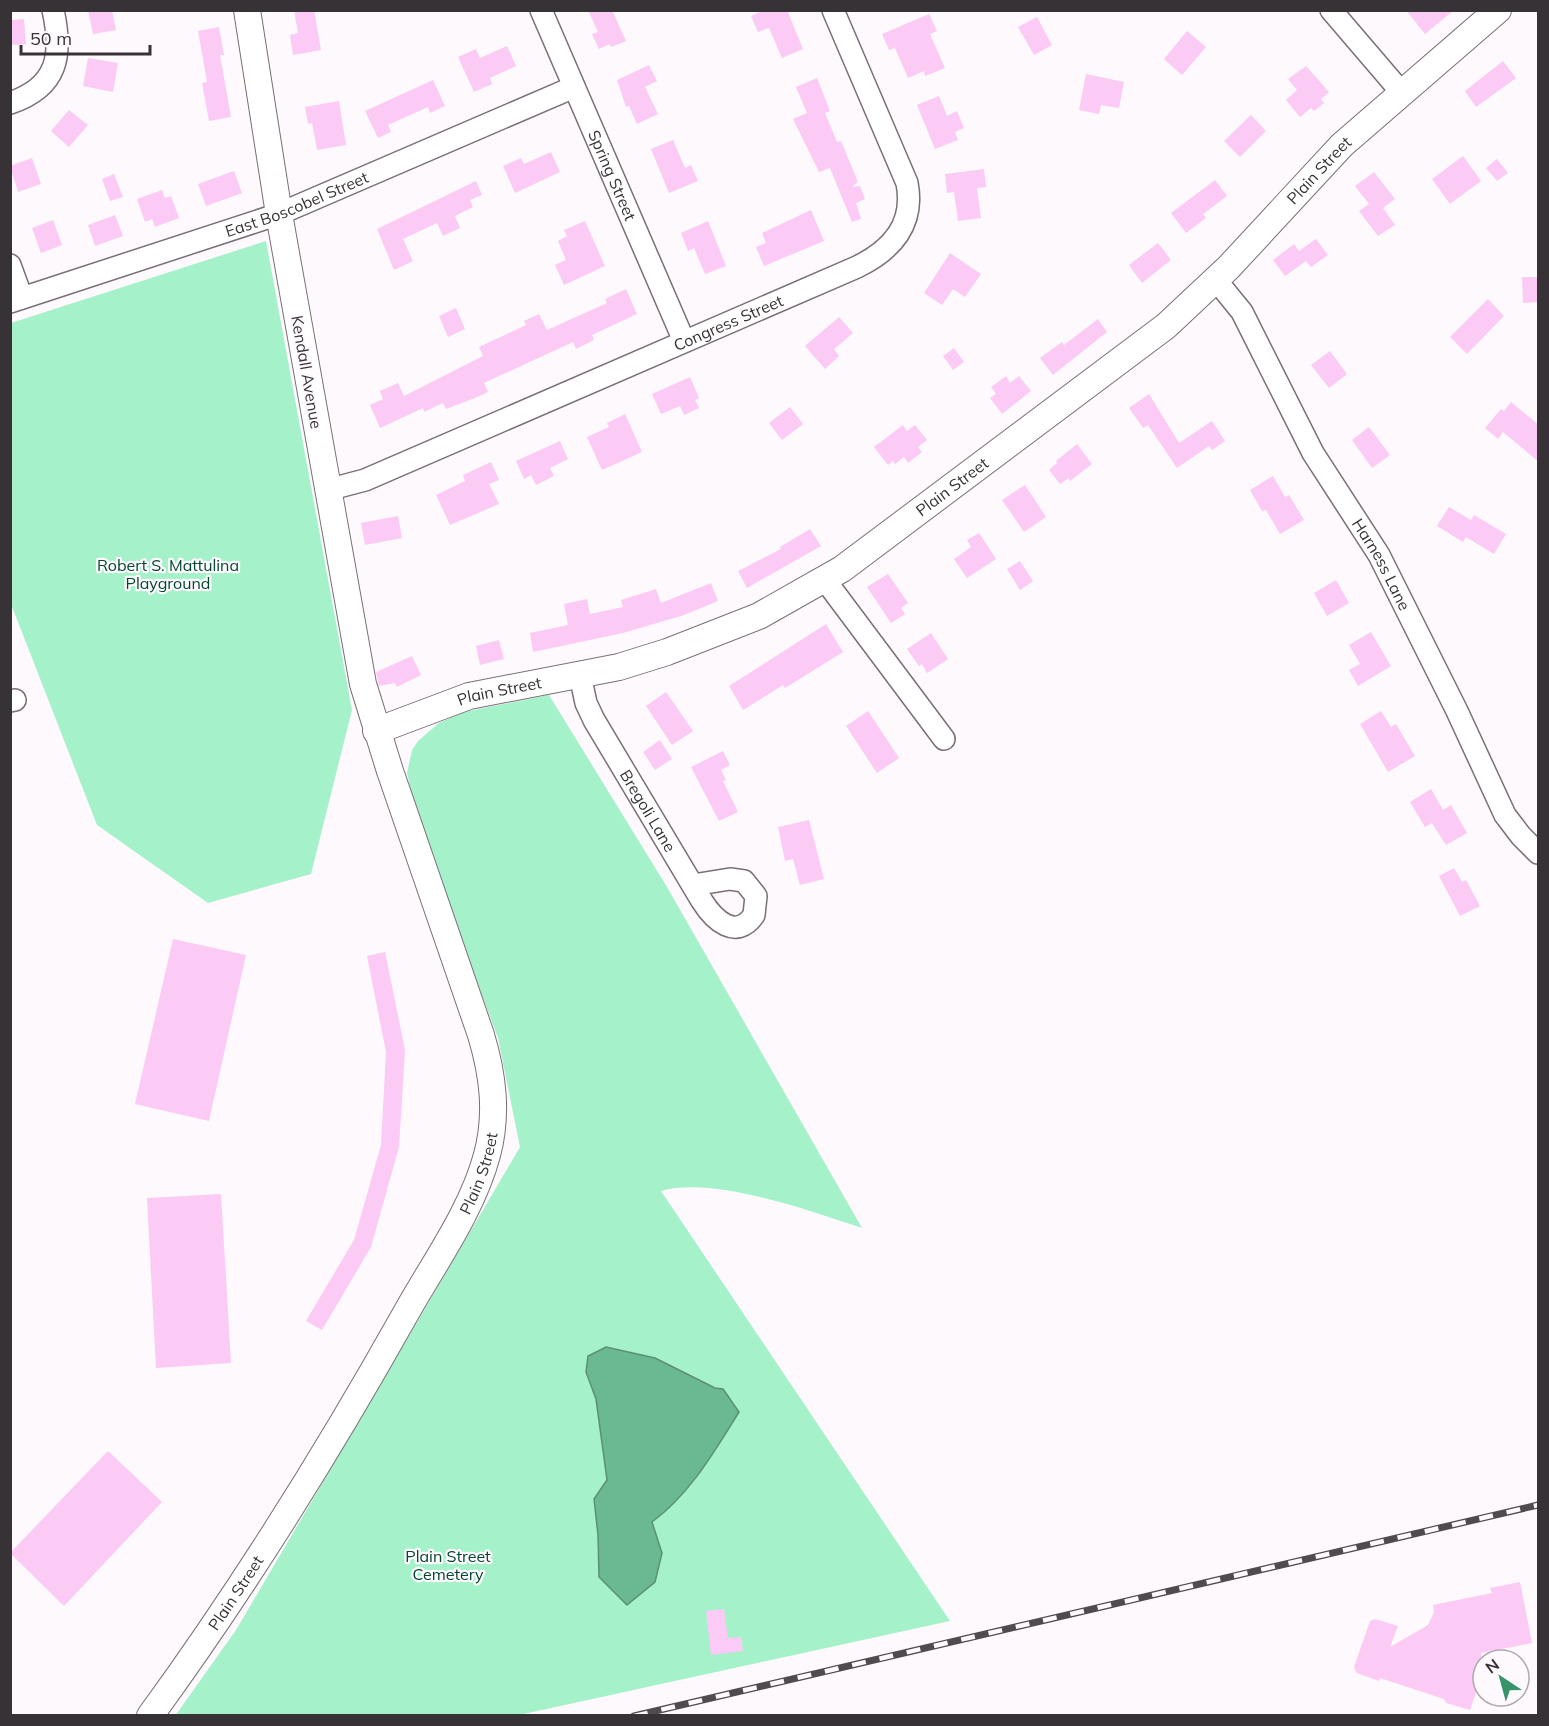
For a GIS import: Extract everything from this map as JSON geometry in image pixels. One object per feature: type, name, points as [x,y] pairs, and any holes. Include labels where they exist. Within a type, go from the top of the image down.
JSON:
[{"type":"street","points":[[10,103],[37,91],[51,75],[57,53],[53,10]]},
{"type":"street","name":"Kendall Avenue","points":[[247,10],[279,214],[327,490],[355,645],[376,731]]},
{"type":"street","name":"Spring Street","points":[[541,10],[684,341]]},
{"type":"street","name":"Congress Street","points":[[327,490],[365,480],[868,262],[896,238],[907,219],[910,195],[905,177],[833,10]]},
{"type":"street","points":[[1330,10],[1402,93]]},
{"type":"street","name":"Plain Street","points":[[150,1716],[244,1581],[341,1426],[458,1221],[476,1186],[488,1154],[494,1109],[487,1054],[376,731],[469,696],[634,663],[730,628],[776,608],[825,580],[1153,337],[1216,280],[1329,157],[1498,10]]},
{"type":"street","name":"East Boscobel Street","points":[[16,300],[279,214],[574,87]]},
{"type":"street","points":[[10,265],[16,300]]},
{"type":"street","name":"Harness Lane","points":[[1216,280],[1242,312],[1312,453],[1379,555],[1457,711],[1502,810],[1521,836],[1539,853]]},
{"type":"street","points":[[825,580],[944,739]]},
{"type":"street","name":"Bregoli Lane","points":[[580,675],[590,712],[693,885],[718,922],[738,927],[749,921],[756,911],[756,896],[750,886],[735,879],[693,885]]},
{"type":"green space","name":"Robert S. Mattulina Playground","points":[[266,241],[352,710],[311,874],[208,903],[97,825],[11,604],[11,323]]},
{"type":"green space","name":"Plain Street Cemetery","points":[[549,695],[667,887],[862,1228],[790,1205],[734,1192],[707,1188],[661,1191],[950,1621],[519,1715],[175,1716],[236,1630],[520,1147],[498,1038],[418,823],[407,773],[412,750],[418,741],[439,723],[464,712]],"holes":[[[606,1347],[655,1358],[715,1388],[723,1389],[664,1513],[651,1522],[662,1553],[598,1535],[594,1499],[607,1480],[596,1399],[586,1372]]]},
{"type":"shaded area","points":[[606,1347],[655,1358],[715,1388],[723,1389],[739,1412],[711,1457],[690,1485],[666,1511],[652,1522],[662,1553],[655,1582],[627,1605],[599,1577],[594,1499],[607,1480],[596,1399],[586,1372],[588,1356]]},
{"type":"building","points":[[88,10],[112,10],[116,30],[93,34]]},
{"type":"building","points":[[294,10],[314,10],[321,50],[293,55],[290,35],[298,33]]},
{"type":"building","points":[[588,10],[612,10],[626,41],[599,49],[592,34],[598,32]]},
{"type":"building","points":[[764,10],[787,10],[803,49],[782,58],[769,28],[758,32],[751,16]]},
{"type":"building","points":[[1406,10],[1454,10],[1425,34]]},
{"type":"building","points":[[929,14],[937,31],[930,34],[945,68],[925,76],[924,71],[908,78],[895,48],[889,50],[882,34]]},
{"type":"building","points":[[1037,17],[1052,45],[1034,55],[1018,27]]},
{"type":"building","points":[[24,19],[26,44],[10,45],[10,20]]},
{"type":"building","points":[[219,27],[224,55],[220,55],[231,117],[209,121],[202,83],[207,82],[198,31]]},
{"type":"building","points":[[1187,31],[1206,47],[1182,75],[1164,59]]},
{"type":"building","points":[[507,46],[516,66],[490,78],[492,84],[474,92],[458,57],[476,49],[480,58]]},
{"type":"building","points":[[88,58],[118,63],[113,92],[83,86]]},
{"type":"building","points":[[1503,61],[1516,78],[1476,107],[1465,91]]},
{"type":"building","points":[[649,65],[657,81],[645,87],[658,114],[637,124],[629,106],[626,107],[617,80]]},
{"type":"building","points":[[1306,66],[1329,92],[1321,99],[1324,103],[1314,111],[1311,108],[1300,117],[1286,100],[1297,90],[1288,79]]},
{"type":"building","points":[[1086,74],[1124,82],[1119,108],[1101,105],[1099,114],[1079,110]]},
{"type":"building","points":[[817,78],[830,111],[825,113],[837,142],[841,141],[858,182],[852,187],[860,186],[865,199],[856,203],[861,219],[852,222],[830,168],[819,172],[793,119],[807,113],[796,87]]},
{"type":"building","points":[[433,80],[445,106],[430,113],[428,107],[388,125],[391,132],[378,138],[365,111]]},
{"type":"building","points":[[939,96],[947,116],[957,111],[964,128],[955,132],[958,140],[935,149],[917,105]]},
{"type":"building","points":[[339,101],[346,145],[317,150],[312,123],[308,124],[305,107]]},
{"type":"building","points":[[69,110],[88,125],[69,147],[51,131]]},
{"type":"building","points":[[1251,115],[1266,131],[1240,157],[1224,141]]},
{"type":"building","points":[[673,140],[685,168],[691,165],[698,181],[669,193],[651,149]]},
{"type":"building","points":[[551,152],[560,172],[515,193],[503,166],[521,158],[524,164]]},
{"type":"building","points":[[1463,156],[1481,181],[1450,204],[1432,179]]},
{"type":"building","points":[[32,158],[41,184],[18,192],[10,166]]},
{"type":"building","points":[[1497,159],[1508,173],[1497,181],[1486,168]]},
{"type":"building","points":[[984,169],[986,187],[977,188],[981,218],[958,221],[954,192],[947,193],[945,174]]},
{"type":"building","points":[[234,171],[242,193],[206,206],[198,184]]},
{"type":"building","points":[[1374,172],[1395,199],[1383,208],[1395,225],[1378,236],[1359,211],[1369,204],[1355,186]]},
{"type":"building","points":[[114,174],[123,197],[110,201],[102,179]]},
{"type":"building","points":[[1215,180],[1227,196],[1203,214],[1206,218],[1186,233],[1171,213]]},
{"type":"building","points":[[476,181],[482,195],[470,200],[473,207],[455,216],[460,228],[443,236],[437,223],[403,239],[413,261],[394,270],[377,229]]},
{"type":"building","points":[[162,190],[165,198],[171,196],[179,218],[155,227],[152,219],[145,222],[137,199]]},
{"type":"building","points":[[811,210],[824,241],[764,266],[756,247],[766,243],[762,233]]},
{"type":"building","points":[[115,215],[123,236],[95,246],[88,225]]},
{"type":"building","points":[[53,220],[62,245],[41,253],[32,228]]},
{"type":"building","points":[[585,221],[605,266],[564,285],[555,265],[566,260],[558,241],[567,236],[564,230]]},
{"type":"building","points":[[708,221],[726,266],[705,274],[694,248],[688,251],[681,233]]},
{"type":"building","points":[[1316,239],[1328,255],[1311,267],[1306,261],[1285,276],[1273,260],[1294,244],[1299,251]]},
{"type":"building","points":[[1158,243],[1171,260],[1142,283],[1129,265]]},
{"type":"building","points":[[950,253],[981,274],[965,297],[953,289],[942,305],[924,293]]},
{"type":"building","points":[[1522,277],[1539,277],[1539,302],[1523,303]]},
{"type":"building","points":[[626,289],[637,314],[592,335],[594,340],[576,349],[573,342],[484,383],[488,392],[475,398],[446,409],[443,403],[424,412],[423,408],[380,428],[370,405],[383,399],[380,391],[398,383],[404,396],[483,356],[479,347],[526,325],[524,321],[539,314],[547,330],[607,303],[605,299]]},
{"type":"building","points":[[1488,299],[1504,316],[1467,354],[1450,337]]},
{"type":"building","points":[[456,308],[465,329],[448,337],[439,316]]},
{"type":"building","points":[[839,317],[853,333],[834,349],[839,356],[825,369],[805,346]]},
{"type":"building","points":[[1098,319],[1107,332],[1053,375],[1040,358],[1062,342],[1064,345]]},
{"type":"building","points":[[954,348],[964,362],[953,370],[943,356]]},
{"type":"building","points":[[1330,351],[1347,374],[1329,388],[1311,365]]},
{"type":"building","points":[[1006,376],[1010,383],[1019,376],[1031,391],[1002,414],[990,398],[996,394],[991,387]]},
{"type":"building","points":[[690,377],[699,398],[695,400],[699,408],[684,415],[680,406],[661,414],[652,394]]},
{"type":"building","points":[[1149,394],[1179,443],[1212,421],[1225,441],[1212,450],[1209,446],[1177,468],[1148,425],[1143,428],[1129,408]]},
{"type":"building","points":[[1511,402],[1539,425],[1539,462],[1503,432],[1498,439],[1485,428],[1501,409],[1504,411]]},
{"type":"building","points":[[790,407],[803,424],[782,440],[769,423]]},
{"type":"building","points":[[625,414],[642,452],[602,470],[587,437],[609,427],[607,423]]},
{"type":"building","points":[[903,425],[907,431],[915,425],[927,440],[918,447],[922,452],[908,463],[904,457],[895,464],[893,461],[888,465],[874,447]]},
{"type":"building","points":[[1369,427],[1390,455],[1372,468],[1352,440]]},
{"type":"building","points":[[560,441],[568,459],[550,468],[554,476],[536,485],[531,475],[524,479],[516,461]]},
{"type":"building","points":[[1077,444],[1092,464],[1070,481],[1069,478],[1060,484],[1049,470],[1057,463],[1056,461]]},
{"type":"building","points":[[491,462],[499,480],[489,484],[499,504],[450,525],[436,495],[465,481],[463,475]]},
{"type":"building","points":[[1273,476],[1285,497],[1289,495],[1304,520],[1280,534],[1266,510],[1262,511],[1250,490]]},
{"type":"building","points":[[1025,485],[1046,517],[1024,532],[1002,500]]},
{"type":"building","points":[[1449,507],[1471,520],[1474,515],[1506,534],[1494,554],[1466,537],[1463,542],[1437,526]]},
{"type":"building","points":[[398,516],[402,538],[365,545],[361,523]]},
{"type":"building","points":[[810,529],[821,546],[747,588],[738,571],[781,549],[780,547]]},
{"type":"building","points":[[979,533],[996,559],[967,578],[954,559],[971,547],[967,540]]},
{"type":"building","points":[[1020,561],[1033,581],[1020,590],[1007,569]]},
{"type":"building","points":[[888,574],[908,603],[901,608],[905,614],[891,623],[867,587]]},
{"type":"building","points":[[1336,580],[1349,603],[1327,616],[1314,593]]},
{"type":"building","points":[[711,583],[718,601],[684,615],[623,633],[533,652],[530,633],[568,625],[564,604],[587,599],[590,614],[623,607],[621,600],[656,589],[661,603]]},
{"type":"building","points":[[826,624],[843,652],[785,688],[783,685],[743,710],[729,686]]},
{"type":"building","points":[[1371,632],[1391,666],[1358,686],[1349,670],[1360,664],[1349,645]]},
{"type":"building","points":[[931,633],[948,659],[927,673],[922,664],[919,666],[907,649]]},
{"type":"building","points":[[499,640],[504,659],[480,665],[476,646]]},
{"type":"building","points":[[412,656],[421,675],[397,687],[395,683],[379,686],[376,672]]},
{"type":"building","points":[[666,692],[693,731],[672,745],[646,706]]},
{"type":"building","points":[[868,711],[899,758],[877,773],[846,726]]},
{"type":"building","points":[[1381,711],[1391,727],[1396,724],[1415,756],[1388,772],[1360,724]]},
{"type":"building","points":[[660,740],[672,759],[655,770],[643,752]]},
{"type":"building","points":[[723,751],[730,765],[721,770],[726,780],[723,781],[738,812],[719,821],[691,767]]},
{"type":"building","points":[[1431,789],[1443,810],[1451,805],[1467,833],[1446,845],[1432,823],[1425,827],[1410,802]]},
{"type":"building","points":[[809,820],[824,879],[800,885],[793,859],[785,861],[778,827]]},
{"type":"building","points":[[1454,868],[1462,882],[1466,880],[1480,906],[1460,916],[1439,876]]},
{"type":"building","points":[[173,939],[246,955],[209,1121],[135,1104]]},
{"type":"building","points":[[385,952],[405,1050],[399,1147],[371,1247],[322,1330],[306,1321],[354,1240],[381,1145],[386,1052],[367,956]]},
{"type":"building","points":[[221,1194],[231,1363],[156,1368],[147,1198]]},
{"type":"building","points":[[108,1451],[162,1502],[64,1606],[10,1553]]},
{"type":"building","points":[[1520,1582],[1532,1643],[1506,1648],[1471,1648],[1470,1710],[1380,1678],[1379,1681],[1357,1673],[1354,1667],[1370,1621],[1375,1619],[1398,1626],[1390,1647],[1428,1625],[1434,1612],[1433,1605],[1492,1593],[1490,1588]]},
{"type":"building","points":[[724,1609],[728,1638],[741,1637],[743,1651],[711,1655],[706,1611]]},
{"type":"railway","points":[[634,1716],[1538,1505]]}]
